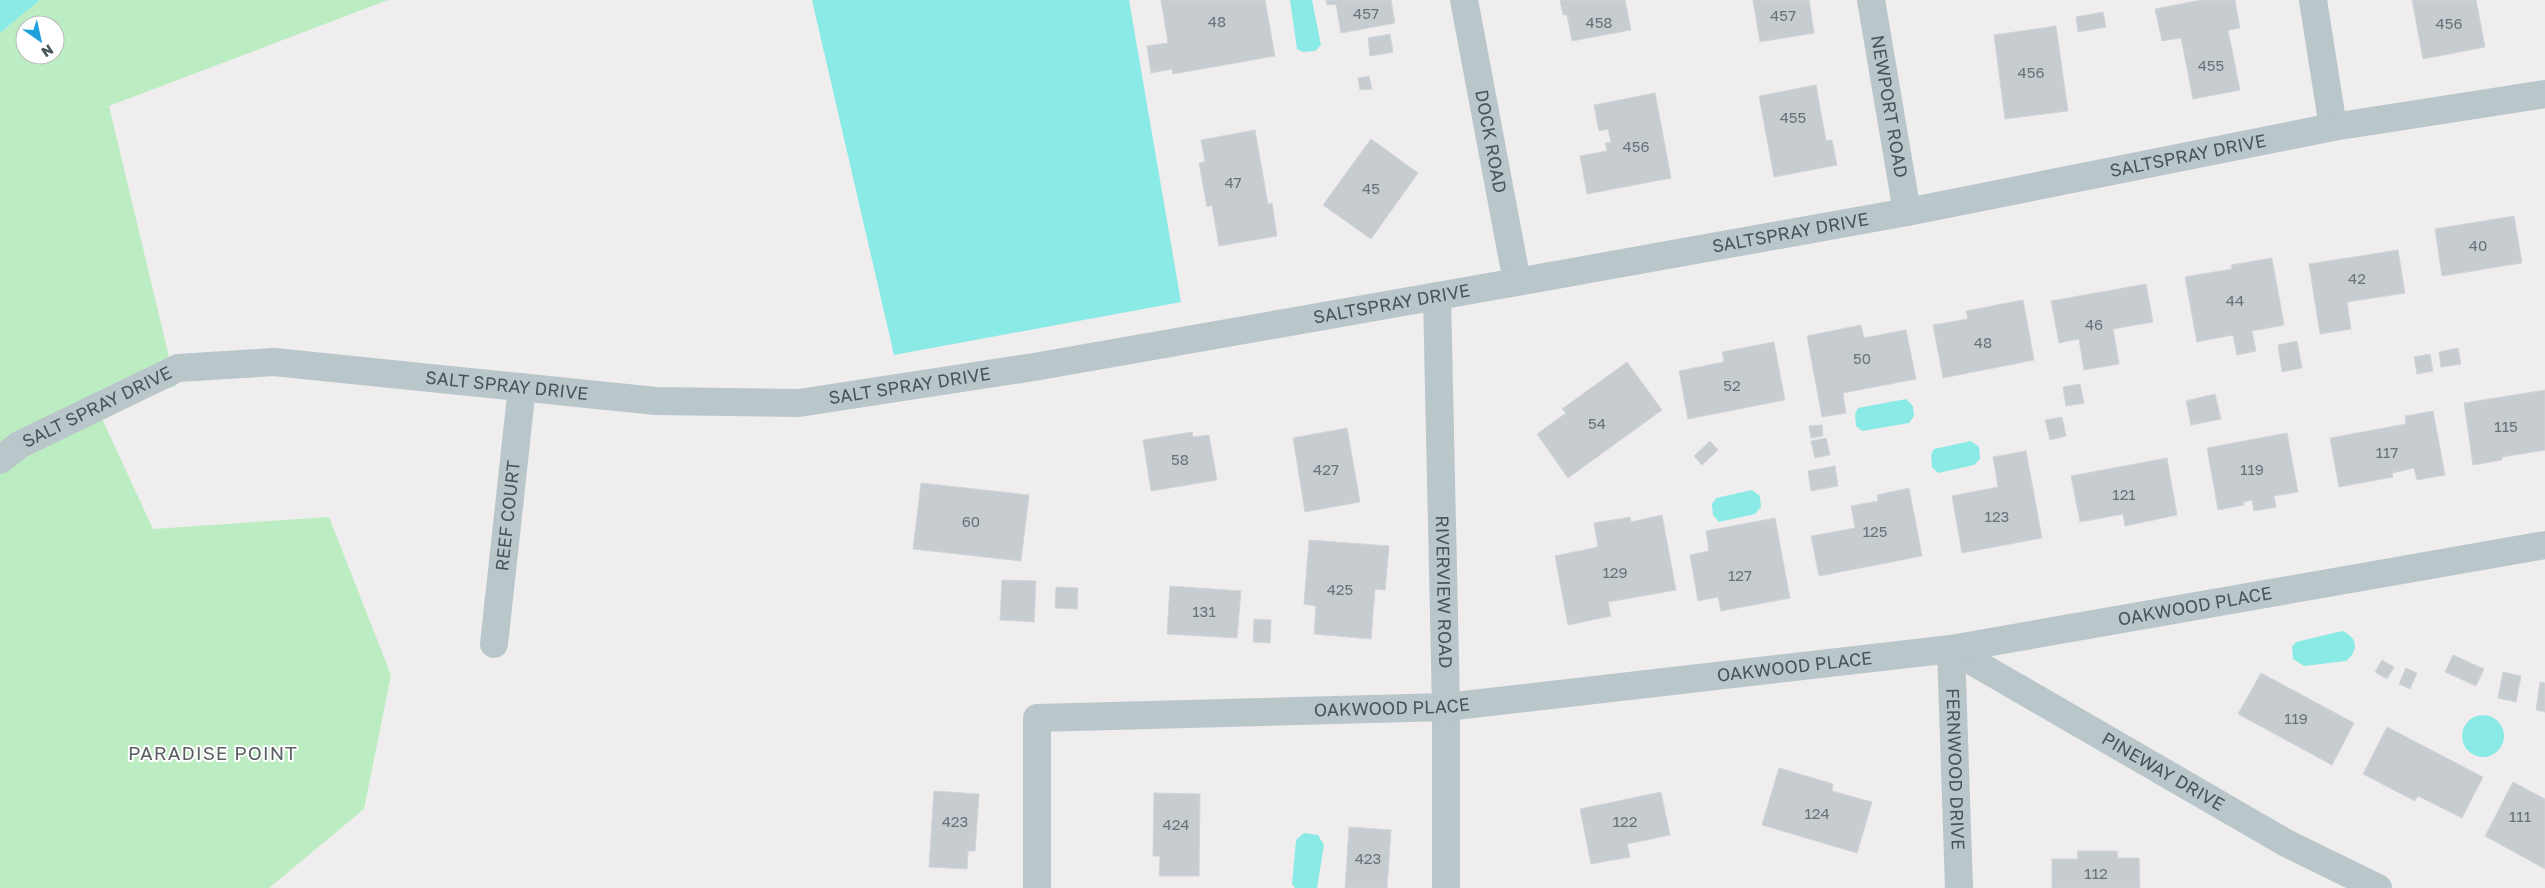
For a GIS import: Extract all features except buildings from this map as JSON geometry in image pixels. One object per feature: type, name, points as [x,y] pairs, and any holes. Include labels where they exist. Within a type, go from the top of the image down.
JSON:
[{"type":"street","name":"DOCK ROAD","points":[[1464,0],[1517,282]]},
{"type":"street","name":"NEWPORT ROAD","points":[[1871,0],[1907,212]]},
{"type":"street","points":[[2313,0],[2333,127]]},
{"type":"street","name":"SALTSPRAY DRIVE","points":[[1034,367],[1907,212],[2333,127],[2545,94]]},
{"type":"street","name":"RIVERVIEW ROAD","points":[[1437,296],[1446,707],[1446,888]]},
{"type":"street","name":"SALT SPRAY DRIVE","points":[[0,460],[19,445],[178,368],[274,362],[656,401],[799,403],[1034,367]]},
{"type":"street","name":"REEF COURT","points":[[494,644],[522,387]]},
{"type":"street","name":"OAKWOOD PLACE","points":[[1037,888],[1037,718],[1446,707],[1952,649],[2545,545]]},
{"type":"street","name":"FERNWOOD DRIVE","points":[[1952,649],[1959,888]]},
{"type":"street","name":"PINEWAY DRIVE","points":[[1952,649],[2286,843],[2378,888]]},
{"type":"green space","points":[[40,0],[388,0],[109,106],[176,386],[98,410],[153,529],[329,517],[391,675],[364,809],[269,888],[0,888],[0,33],[15,21],[15,65],[65,65],[65,15],[22,15]]},
{"type":"water","points":[[0,0],[40,0],[22,15],[15,15],[15,21],[0,33]]},
{"type":"water","points":[[812,0],[1129,0],[1181,302],[894,355]]},
{"type":"water","points":[[1290,0],[1312,0],[1321,45],[1315,51],[1303,52],[1297,49]]},
{"type":"water","points":[[1906,399],[1913,406],[1914,416],[1909,423],[1862,431],[1856,426],[1855,414],[1858,408]]},
{"type":"water","points":[[1971,441],[1979,447],[1980,459],[1974,465],[1938,473],[1932,467],[1931,455],[1934,449]]},
{"type":"water","points":[[1752,490],[1760,496],[1761,507],[1755,514],[1719,522],[1713,515],[1712,504],[1716,498]]},
{"type":"water","points":[[2342,631],[2354,640],[2355,644],[2353,653],[2346,661],[2304,666],[2293,659],[2292,647],[2296,642]]},
{"type":"water","points":[[2483,715],[2498,721],[2504,736],[2498,751],[2483,757],[2468,751],[2462,736],[2468,721]]},
{"type":"water","points":[[1304,833],[1318,835],[1324,845],[1317,888],[1295,888],[1292,884],[1296,840]]},
{"type":"district","name":"PARADISE POINT","points":[[213,753]]}]
